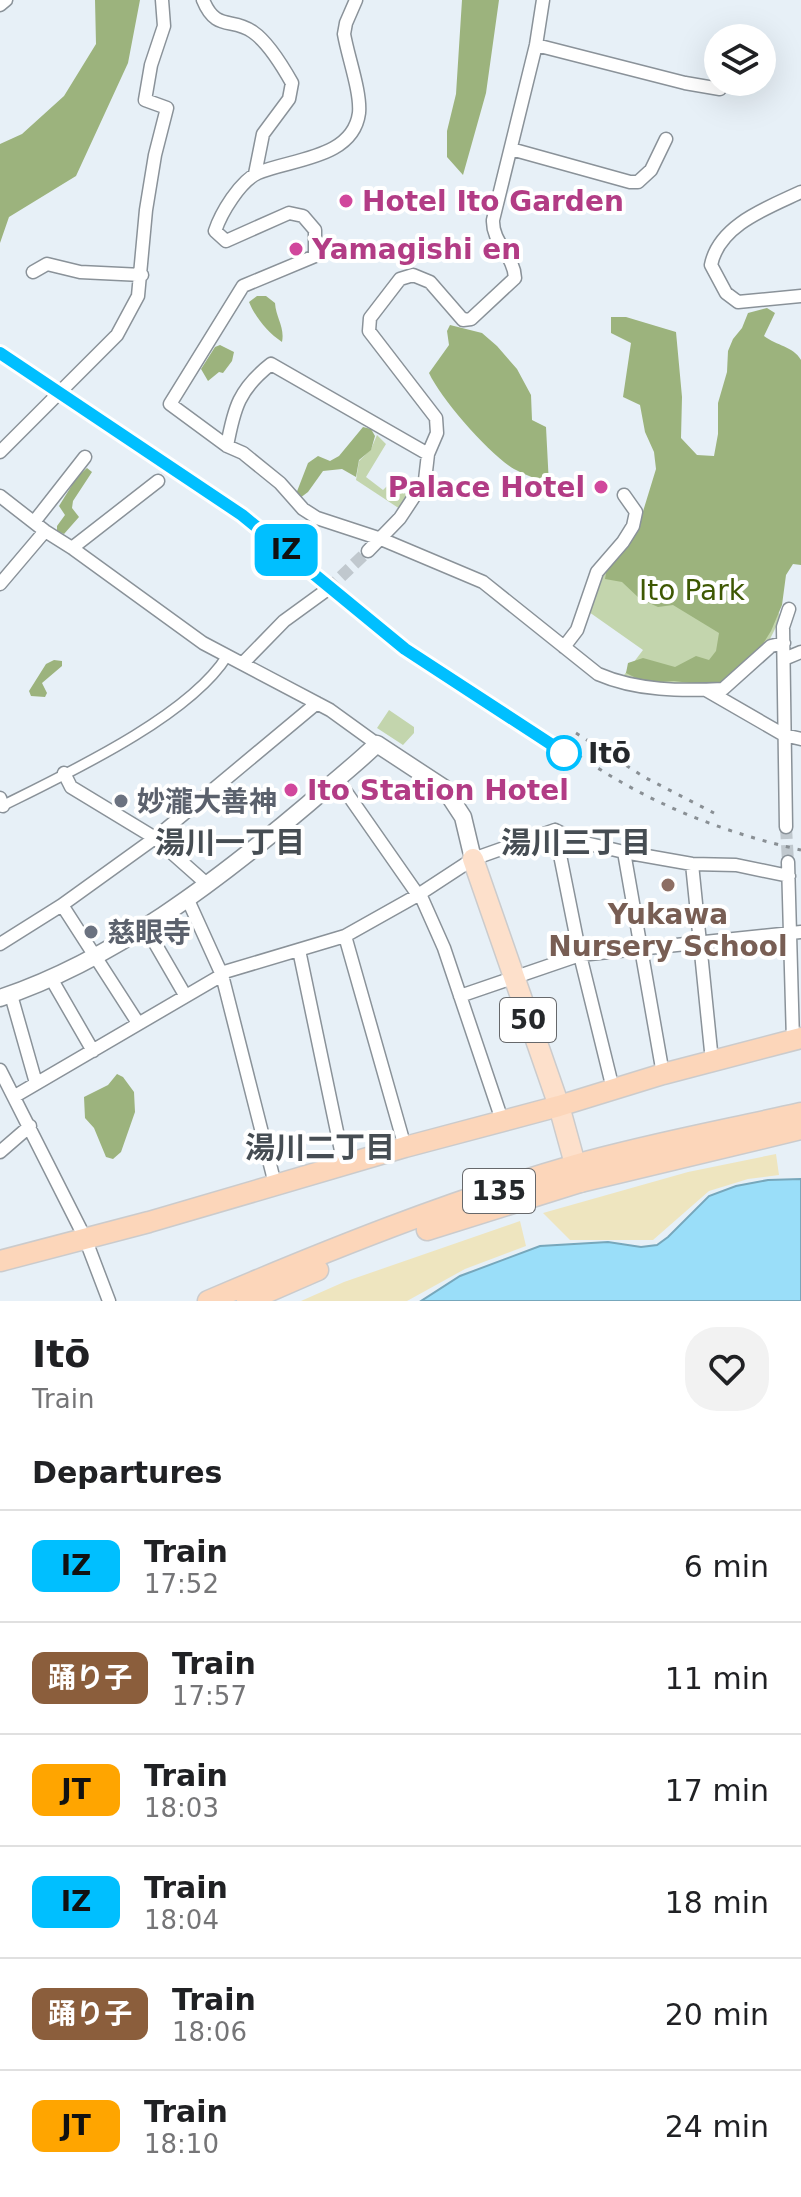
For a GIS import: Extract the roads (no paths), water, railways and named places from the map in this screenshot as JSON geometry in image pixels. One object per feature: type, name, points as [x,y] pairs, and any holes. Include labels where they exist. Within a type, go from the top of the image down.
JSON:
[{"type":"highway","name":"135","points":[[0,1261],[149,1222],[663,1074],[797,1040]]},
{"type":"highway","name":"135","points":[[208,1301],[342,1246],[578,1174],[801,1113]]},
{"type":"highway","name":"135","points":[[247,1301],[304,1275],[578,1174],[801,1129]]},
{"type":"main road","name":"50","points":[[473,859],[559,1106],[578,1174]]},
{"type":"street","points":[[0,5],[6,0]]},
{"type":"street","points":[[0,452],[117,335],[138,296],[146,210],[167,108],[145,100],[151,65],[164,26],[162,0]]},
{"type":"street","points":[[203,0],[215,19],[225,25],[252,31],[292,83],[289,99],[263,134],[255,174]]},
{"type":"street","points":[[356,0],[344,34],[358,105],[359,115],[354,128],[346,139],[313,156],[255,174],[221,211],[215,231],[226,241],[289,213],[303,216],[315,230],[315,256],[243,286],[170,404],[227,446],[243,453],[280,483],[303,509],[317,518],[381,539],[483,582],[598,674],[610,679],[638,686],[723,689],[771,646],[784,643]]},
{"type":"street","points":[[368,551],[400,518],[425,480],[428,454],[437,433],[436,418],[369,331],[370,318],[400,279],[413,275],[430,282],[463,320],[471,319],[515,278],[515,265],[492,232],[536,45],[543,0]]},
{"type":"street","points":[[536,45],[704,86]]},
{"type":"street","points":[[511,149],[638,182],[651,170],[666,139]]},
{"type":"street","points":[[801,192],[741,223],[718,243],[711,265],[726,293],[738,302],[801,296]]},
{"type":"street","points":[[33,272],[47,264],[80,272],[142,275]]},
{"type":"street","points":[[227,446],[234,408],[256,376],[271,364],[428,454]]},
{"type":"street","points":[[34,522],[85,457]]},
{"type":"street","points":[[72,548],[158,481]]},
{"type":"street","points":[[564,647],[577,630],[597,572],[633,526],[636,512],[624,495]]},
{"type":"street","points":[[2,502],[72,548],[203,643],[317,703],[444,788],[463,817],[473,859]]},
{"type":"street","points":[[0,584],[45,531]]},
{"type":"street","points":[[244,662],[284,621],[328,589]]},
{"type":"street","points":[[786,827],[783,627],[789,609]]},
{"type":"street","points":[[784,659],[801,652]]},
{"type":"street","points":[[1,804],[64,773],[180,706],[210,680],[227,656]]},
{"type":"street","points":[[706,690],[784,735],[801,739]]},
{"type":"street","points":[[0,944],[62,905],[155,838],[317,703]]},
{"type":"street","points":[[36,1083],[5,997],[52,980],[188,900],[377,744]]},
{"type":"street","points":[[64,773],[71,787],[155,838],[208,885]]},
{"type":"street","points":[[337,779],[419,894],[444,948],[502,1120]]},
{"type":"street","points":[[555,830],[580,955],[613,1089]]},
{"type":"street","points":[[15,1096],[221,974],[345,936],[473,859],[555,830],[577,841],[624,852],[692,864],[736,865],[789,876]]},
{"type":"street","points":[[624,852],[663,1074]]},
{"type":"street","points":[[788,862],[796,932],[797,1040]]},
{"type":"street","points":[[692,864],[712,1061]]},
{"type":"street","points":[[188,900],[221,974],[275,1184]]},
{"type":"street","points":[[62,905],[138,1023]]},
{"type":"street","points":[[145,926],[185,995]]},
{"type":"street","points":[[460,996],[580,955],[796,932]]},
{"type":"street","points":[[345,936],[405,1147]]},
{"type":"street","points":[[299,950],[344,1165]]},
{"type":"street","points":[[52,980],[93,1051]]},
{"type":"street","points":[[0,1070],[85,1238],[109,1301]]},
{"type":"street","points":[[0,1152],[30,1126]]},
{"type":"water","points":[[801,1179],[801,1301],[421,1301],[460,1276],[540,1246],[608,1242],[641,1247],[657,1245],[709,1196],[736,1186],[768,1180]]},
{"type":"tunnel","points":[[328,589],[368,551]]},
{"type":"tunnel","points":[[786,827],[788,862]]},
{"type":"railway","points":[[0,353],[242,515],[405,649],[566,754]]},
{"type":"railway","points":[[576,733],[644,777],[714,813]]},
{"type":"railway","points":[[568,749],[642,794],[686,814],[731,831],[801,850]]},
{"type":"train","name":"IZ","points":[[0,353],[242,515],[405,649],[566,754]]},
{"type":"place","name":"Hotel Ito Garden","points":[[346,201]]},
{"type":"place","name":"Yamagishi en","points":[[296,249]]},
{"type":"place","name":"Palace Hotel","points":[[601,487]]},
{"type":"place","name":"Itō","points":[[564,753]]},
{"type":"place","name":"Ito Station Hotel","points":[[291,790]]},
{"type":"place","name":"妙瀧大善神","points":[[121,801]]},
{"type":"place","name":"Yukawa Nursery School","points":[[668,885]]},
{"type":"place","name":"慈眼寺","points":[[91,932]]},
{"type":"district","name":"湯川一丁目","points":[[230,842]]},
{"type":"district","name":"湯川三丁目","points":[[576,842]]},
{"type":"district","name":"湯川二丁目","points":[[320,1147]]},
{"type":"park label","name":"Ito Park","points":[[692,590]]}]
